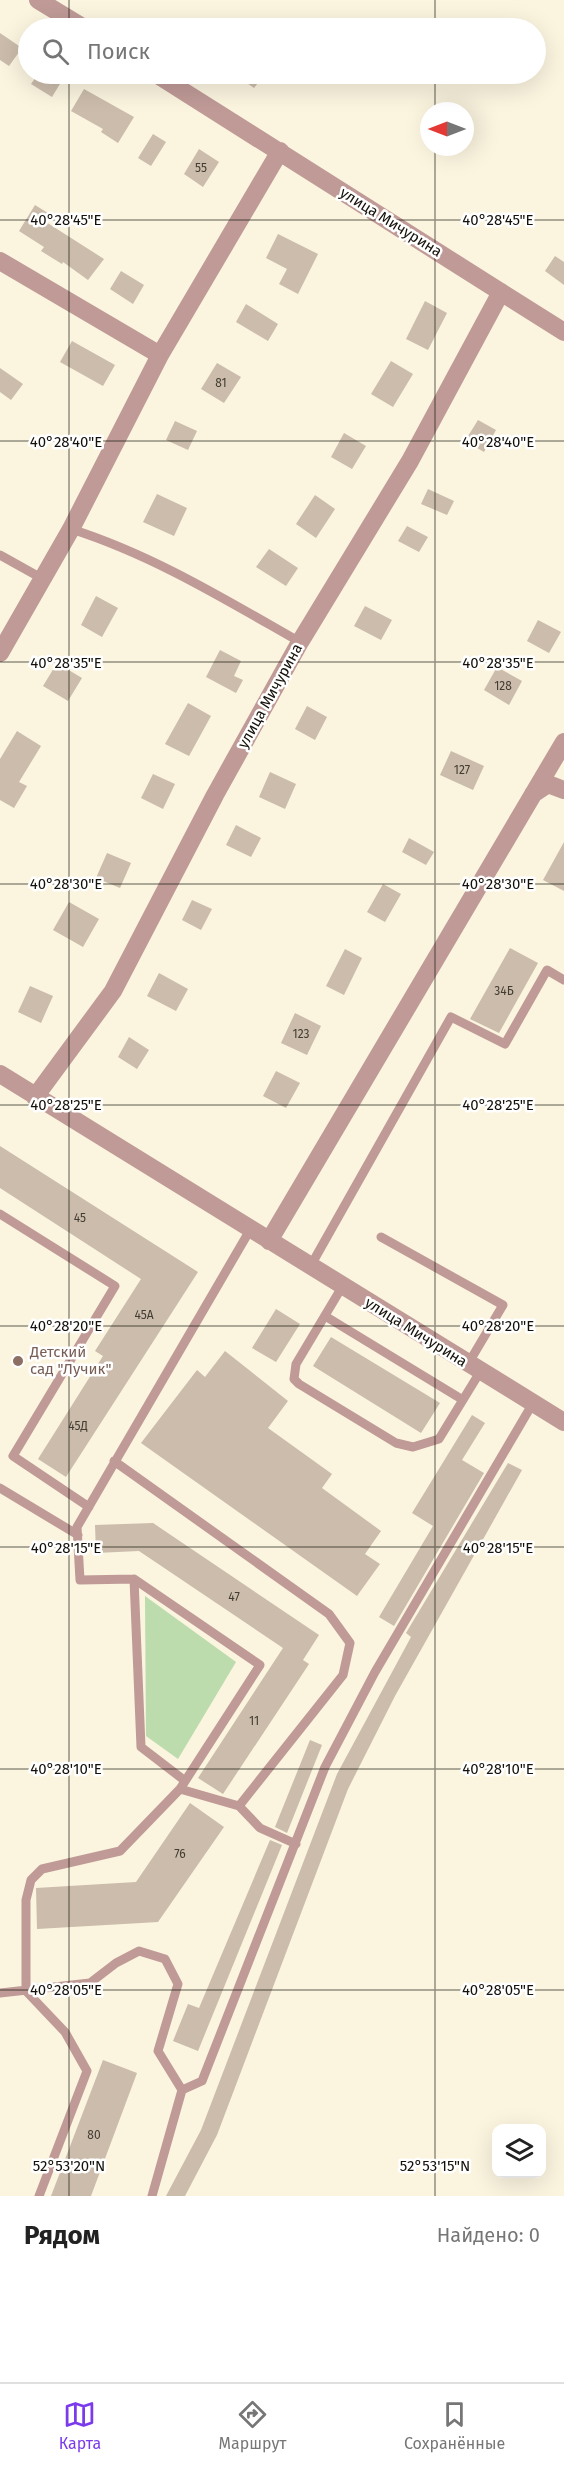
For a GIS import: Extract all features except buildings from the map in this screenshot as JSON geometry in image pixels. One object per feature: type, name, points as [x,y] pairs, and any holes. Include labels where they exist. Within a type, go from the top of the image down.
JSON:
[{"type":"street","points":[[38,0],[68,18]]},
{"type":"street","name":"улица Мичурина","points":[[172,84],[564,332]]},
{"type":"street","points":[[0,653],[71,529],[160,355],[280,152]]},
{"type":"street","points":[[0,261],[160,355]]},
{"type":"street","name":"улица Мичурина","points":[[35,1098],[113,991],[215,795],[300,642],[410,461],[501,292]]},
{"type":"street","points":[[269,1242],[564,742]]},
{"type":"street","points":[[533,794],[548,784],[564,790]]},
{"type":"street","name":"улица Мичурина","points":[[0,1074],[35,1098],[564,1422]]},
{"type":"lane","points":[[71,529],[101,538],[188,578],[300,642]]},
{"type":"lane","points":[[0,555],[43,579]]},
{"type":"lane","points":[[310,1267],[452,1017],[506,1044],[547,970],[564,980]]},
{"type":"lane","points":[[0,1214],[115,1286],[13,1456],[89,1507]]},
{"type":"lane","points":[[39,2196],[87,2071],[65,2032],[26,1991],[26,1900],[31,1880],[42,1869],[120,1851],[180,1790],[184,1780],[260,1665],[134,1579],[80,1580],[77,1527],[250,1230]]},
{"type":"lane","points":[[342,1287],[296,1364],[294,1379],[386,1437],[407,1447],[434,1442],[443,1434],[463,1400],[474,1368],[502,1305],[381,1237]]},
{"type":"lane","points":[[325,1316],[463,1400]]},
{"type":"lane","points":[[182,2090],[202,2081],[325,1767],[375,1672],[533,1403]]},
{"type":"lane","points":[[114,1461],[329,1614],[350,1643],[343,1675],[239,1806]]},
{"type":"lane","points":[[0,1488],[78,1535]]},
{"type":"lane","points":[[134,1579],[141,1747],[184,1780]]},
{"type":"lane","points":[[180,1790],[239,1806],[260,1828],[296,1844]]},
{"type":"lane","points":[[0,1993],[90,1983],[116,1963],[139,1951],[165,1959],[178,1984],[158,2051],[182,2090],[152,2196]]},
{"type":"green space","points":[[145,1596],[236,1662],[178,1759],[146,1736]]},
{"type":"place","name":"Детский сад \"Лучик\"","points":[[18,1361]]}]
